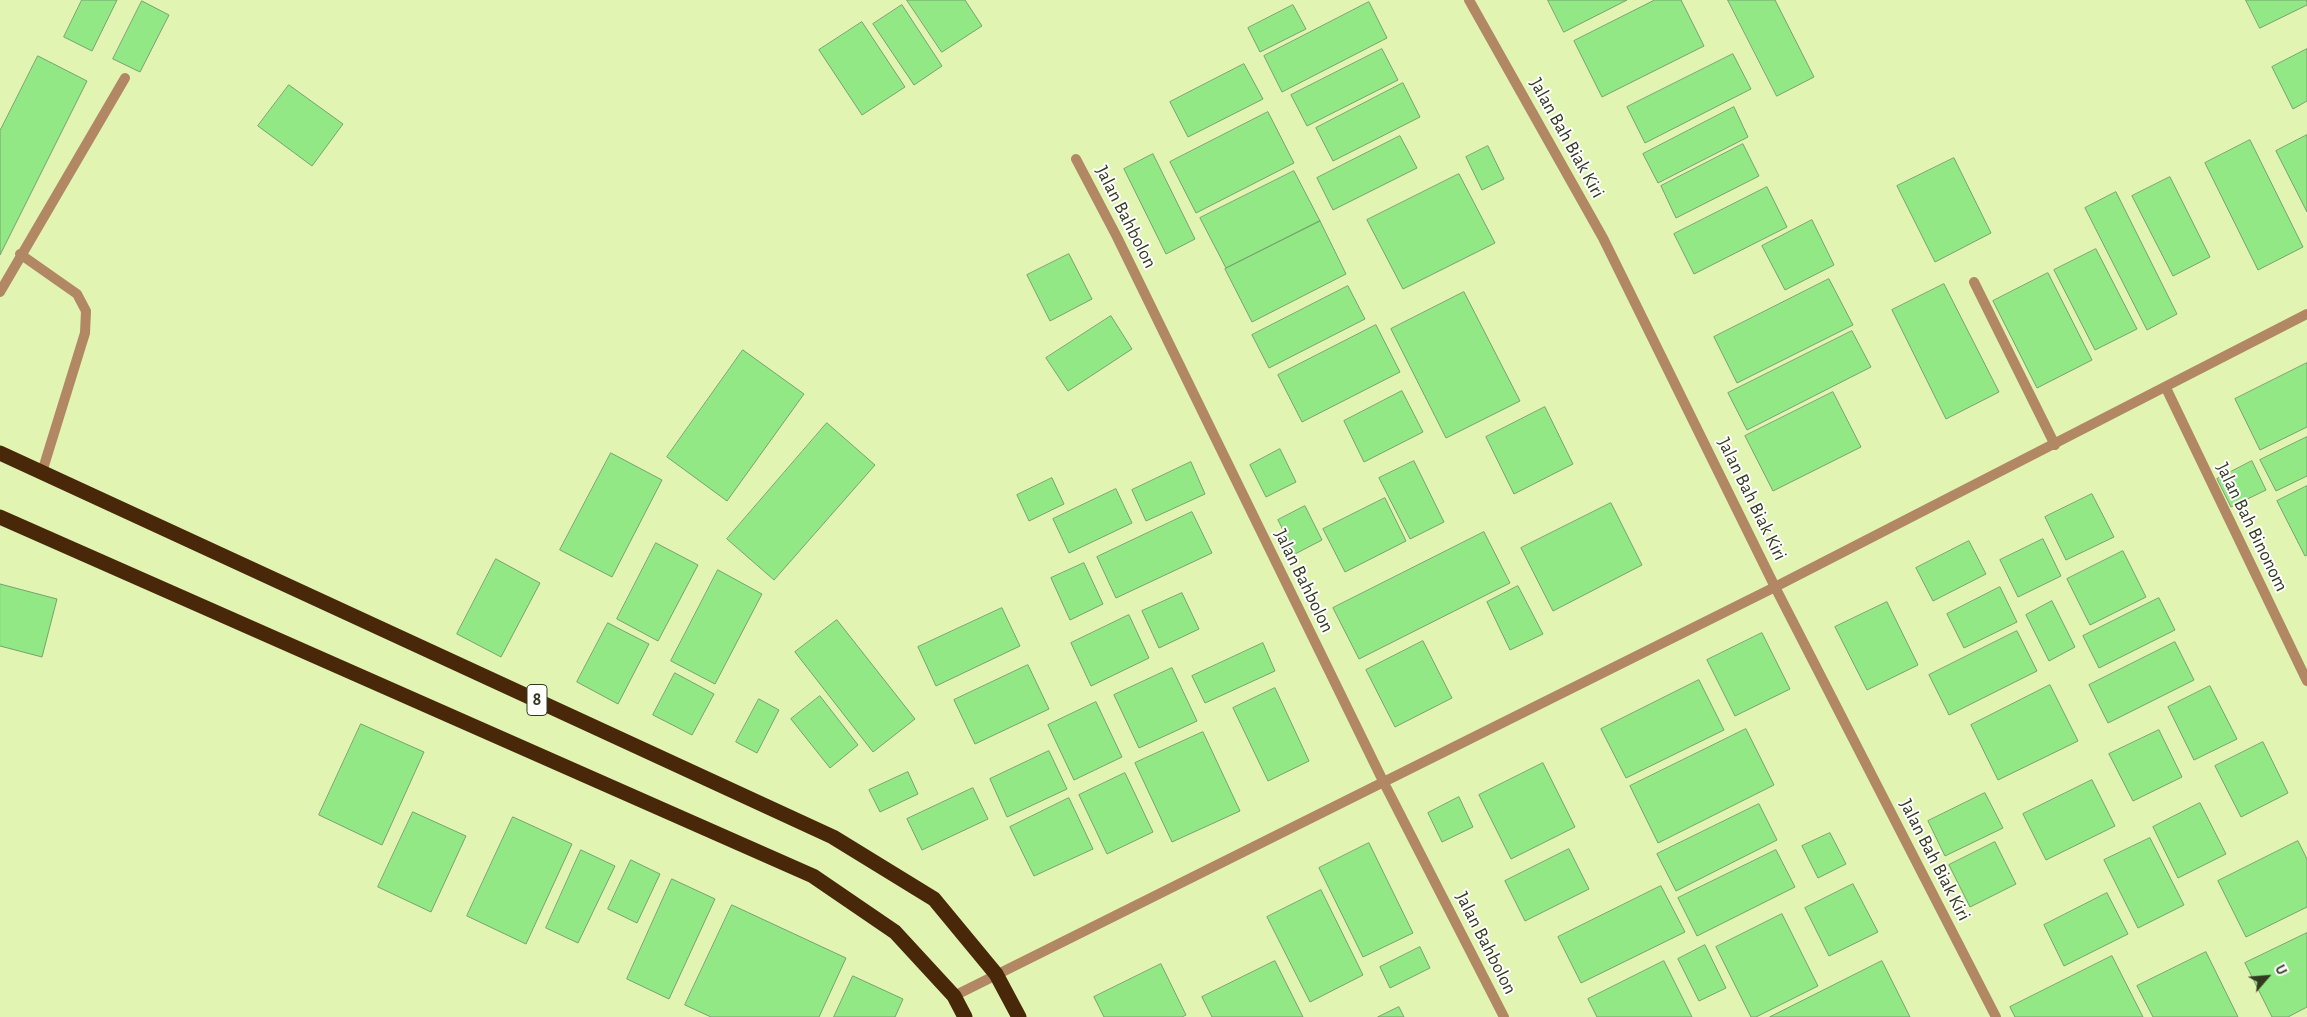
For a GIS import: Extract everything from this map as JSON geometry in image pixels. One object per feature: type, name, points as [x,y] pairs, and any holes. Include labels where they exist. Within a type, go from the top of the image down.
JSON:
[{"type":"highway","name":"8","points":[[0,453],[833,837],[934,899],[996,974],[1019,1017]]},
{"type":"highway","points":[[0,517],[813,876],[896,932],[954,996],[965,1017]]},
{"type":"street","name":"Jalan Bah Biak Kiri","points":[[1470,0],[1603,238],[1775,587],[1996,1017]]},
{"type":"street","points":[[0,292],[20,254],[124,78]]},
{"type":"street","name":"Jalan Bahbolon","points":[[1076,159],[1118,237],[1384,784],[1504,1017]]},
{"type":"street","points":[[20,254],[77,294],[86,311],[85,333],[42,472]]},
{"type":"street","points":[[1974,282],[2056,445]]},
{"type":"street","points":[[954,996],[1384,784],[1775,587],[2056,445],[2307,314]]},
{"type":"street","name":"Jalan Bah Binonom","points":[[2166,388],[2307,681]]},
{"type":"building","points":[[82,0],[117,0],[92,51],[64,37]]},
{"type":"building","points":[[907,0],[965,0],[982,26],[942,52]]},
{"type":"building","points":[[1548,0],[1627,0],[1564,32]]},
{"type":"building","points":[[1655,0],[1681,0],[1704,46],[1602,97],[1574,41]]},
{"type":"building","points":[[1728,0],[1775,0],[1814,77],[1777,96]]},
{"type":"building","points":[[2246,0],[2307,0],[2307,5],[2260,28]]},
{"type":"building","points":[[142,1],[169,15],[140,72],[113,59]]},
{"type":"building","points":[[1369,2],[1387,38],[1282,92],[1264,56]]},
{"type":"building","points":[[902,5],[942,66],[914,85],[873,24]]},
{"type":"building","points":[[1293,5],[1306,29],[1260,52],[1248,28]]},
{"type":"building","points":[[862,22],[905,87],[862,115],[819,50]]},
{"type":"building","points":[[1382,49],[1398,80],[1307,126],[1291,95]]},
{"type":"building","points":[[2307,49],[2307,101],[2293,109],[2272,67]]},
{"type":"building","points":[[1733,54],[1751,89],[1645,143],[1627,107]]},
{"type":"building","points":[[38,56],[87,81],[0,255],[0,131]]},
{"type":"building","points":[[1244,64],[1263,99],[1188,137],[1170,102]]},
{"type":"building","points":[[1403,83],[1420,117],[1333,161],[1316,128]]},
{"type":"building","points":[[289,85],[343,124],[312,166],[258,126]]},
{"type":"building","points":[[1734,107],[1748,137],[1658,183],[1643,154]]},
{"type":"building","points":[[1268,112],[1294,163],[1196,213],[1170,162]]},
{"type":"building","points":[[2307,135],[2307,212],[2276,151]]},
{"type":"building","points":[[1400,136],[1417,168],[1333,210],[1317,178]]},
{"type":"building","points":[[2250,140],[2303,247],[2258,270],[2205,163]]},
{"type":"building","points":[[1743,144],[1759,176],[1676,218],[1661,186]]},
{"type":"building","points":[[1488,146],[1504,179],[1482,190],[1466,157]]},
{"type":"building","points":[[1153,154],[1195,239],[1166,254],[1124,169]]},
{"type":"building","points":[[1954,158],[1991,233],[1935,262],[1897,186]]},
{"type":"building","points":[[1294,171],[1320,221],[1226,268],[1200,218]]},
{"type":"building","points":[[1459,174],[1495,243],[1403,289],[1367,220]]},
{"type":"building","points":[[2170,177],[2210,257],[2173,276],[2132,196]]},
{"type":"building","points":[[1767,187],[1787,227],[1694,274],[1674,234]]},
{"type":"building","points":[[2116,192],[2177,314],[2147,330],[2085,208]]},
{"type":"building","points":[[1812,220],[1834,265],[1785,290],[1762,246]]},
{"type":"building","points":[[1320,221],[1346,274],[1252,322],[1225,269]]},
{"type":"building","points":[[2096,249],[2137,329],[2095,350],[2054,270]]},
{"type":"building","points":[[1069,254],[1092,299],[1050,321],[1027,275]]},
{"type":"building","points":[[2048,273],[2092,360],[2037,388],[1993,301]]},
{"type":"building","points":[[1829,279],[1853,325],[1737,383],[1714,337]]},
{"type":"building","points":[[1944,284],[1999,392],[1946,419],[1892,310]]},
{"type":"building","points":[[1348,286],[1365,319],[1269,368],[1252,335]]},
{"type":"building","points":[[1464,292],[1520,401],[1446,438],[1391,329]]},
{"type":"building","points":[[1111,316],[1132,349],[1068,391],[1046,358]]},
{"type":"building","points":[[1376,325],[1400,372],[1302,422],[1278,375]]},
{"type":"building","points":[[1852,331],[1871,367],[1747,430],[1728,393]]},
{"type":"building","points":[[743,350],[804,394],[727,501],[667,457]]},
{"type":"building","points":[[2307,363],[2307,427],[2260,450],[2235,399]]},
{"type":"building","points":[[1402,391],[1423,432],[1364,462],[1344,421]]},
{"type":"building","points":[[1833,392],[1861,447],[1773,491],[1745,436]]},
{"type":"building","points":[[1545,407],[1573,464],[1514,494],[1486,437]]},
{"type":"building","points":[[827,423],[875,465],[774,580],[727,539]]},
{"type":"building","points":[[2307,437],[2307,476],[2276,491],[2260,460]]},
{"type":"building","points":[[1280,449],[1296,482],[1266,497],[1250,465]]},
{"type":"building","points":[[611,453],[662,480],[612,577],[560,550]]},
{"type":"building","points":[[1414,461],[1444,522],[1410,539],[1379,478]]},
{"type":"building","points":[[2252,461],[2266,490],[2231,507],[2217,479]]},
{"type":"building","points":[[1191,462],[1205,494],[1146,521],[1132,490]]},
{"type":"building","points":[[1052,478],[1064,504],[1029,521],[1017,495]]},
{"type":"building","points":[[2307,486],[2307,555],[2305,556],[2277,501]]},
{"type":"building","points":[[1116,489],[1132,523],[1069,553],[1053,519]]},
{"type":"building","points":[[2092,494],[2114,537],[2066,560],[2045,517]]},
{"type":"building","points":[[1385,498],[1406,541],[1345,572],[1323,529]]},
{"type":"building","points":[[1611,503],[1642,565],[1553,611],[1521,548]]},
{"type":"building","points":[[1305,506],[1322,540],[1295,554],[1278,520]]},
{"type":"building","points":[[1192,512],[1212,553],[1116,598],[1097,557]]},
{"type":"building","points":[[1484,532],[1510,583],[1359,659],[1333,608]]},
{"type":"building","points":[[2043,539],[2061,576],[2018,597],[2000,560]]},
{"type":"building","points":[[1969,541],[1986,574],[1933,601],[1916,568]]},
{"type":"building","points":[[656,543],[698,565],[658,641],[617,619]]},
{"type":"building","points":[[2123,551],[2146,597],[2090,625],[2067,579]]},
{"type":"building","points":[[496,559],[540,583],[501,657],[457,634]]},
{"type":"building","points":[[1084,563],[1103,604],[1070,620],[1051,578]]},
{"type":"building","points":[[718,570],[762,594],[715,684],[671,661]]},
{"type":"building","points":[[0,584],[57,599],[42,657],[0,646]]},
{"type":"building","points":[[1518,586],[1543,634],[1510,650],[1487,602]]},
{"type":"building","points":[[2000,587],[2017,622],[1964,648],[1947,614]]},
{"type":"building","points":[[1182,593],[1199,629],[1159,648],[1142,611]]},
{"type":"building","points":[[2159,598],[2175,630],[2099,668],[2083,636]]},
{"type":"building","points":[[2052,601],[2075,647],[2049,661],[2026,615]]},
{"type":"building","points":[[1887,602],[1918,665],[1867,690],[1835,627]]},
{"type":"building","points":[[1002,608],[1020,646],[936,686],[918,647]]},
{"type":"building","points":[[1129,615],[1149,658],[1091,686],[1071,643]]},
{"type":"building","points":[[837,620],[915,719],[873,752],[795,652]]},
{"type":"building","points":[[608,623],[649,644],[618,704],[577,682]]},
{"type":"building","points":[[2017,631],[2037,671],[1949,715],[1929,675]]},
{"type":"building","points":[[1762,633],[1790,689],[1735,716],[1707,660]]},
{"type":"building","points":[[1423,641],[1452,698],[1395,727],[1366,670]]},
{"type":"building","points":[[2175,642],[2194,680],[2108,723],[2089,685]]},
{"type":"building","points":[[1263,643],[1275,671],[1205,703],[1192,676]]},
{"type":"building","points":[[1028,665],[1049,709],[975,744],[954,700]]},
{"type":"building","points":[[1172,668],[1197,721],[1139,748],[1114,695]]},
{"type":"building","points":[[675,673],[714,694],[692,735],[653,715]]},
{"type":"building","points":[[1699,680],[1724,730],[1626,778],[1601,729]]},
{"type":"building","points":[[2050,685],[2078,741],[1998,780],[1971,725]]},
{"type":"building","points":[[2210,686],[2237,739],[2194,760],[2168,707]]},
{"type":"building","points":[[1275,688],[1309,761],[1268,781],[1233,708]]},
{"type":"building","points":[[820,696],[858,745],[830,768],[791,719]]},
{"type":"building","points":[[759,699],[779,710],[757,753],[736,742]]},
{"type":"building","points":[[1096,702],[1122,757],[1074,780],[1048,725]]},
{"type":"building","points":[[361,724],[424,752],[382,845],[319,815]]},
{"type":"building","points":[[1746,729],[1774,785],[1658,843],[1630,786]]},
{"type":"building","points":[[2159,730],[2182,777],[2133,801],[2109,754]]},
{"type":"building","points":[[1203,732],[1240,811],[1172,842],[1135,763]]},
{"type":"building","points":[[2263,742],[2288,793],[2241,817],[2215,766]]},
{"type":"building","points":[[1049,751],[1067,789],[1007,817],[990,779]]},
{"type":"building","points":[[1543,763],[1575,827],[1511,859],[1479,795]]},
{"type":"building","points":[[908,772],[918,794],[880,812],[869,790]]},
{"type":"building","points":[[1125,773],[1153,832],[1107,854],[1079,795]]},
{"type":"building","points":[[2092,780],[2115,826],[2046,860],[2023,814]]},
{"type":"building","points":[[973,788],[988,819],[922,850],[907,819]]},
{"type":"building","points":[[1985,793],[2003,828],[1945,856],[1928,821]]},
{"type":"building","points":[[1459,797],[1473,827],[1442,842],[1428,813]]},
{"type":"building","points":[[1069,798],[1093,849],[1034,876],[1010,827]]},
{"type":"building","points":[[2200,803],[2226,854],[2178,878],[2153,827]]},
{"type":"building","points":[[1759,804],[1777,840],[1676,891],[1657,854]]},
{"type":"building","points":[[413,812],[466,836],[431,912],[378,887]]},
{"type":"building","points":[[513,817],[572,844],[526,944],[467,916]]},
{"type":"building","points":[[1830,833],[1846,864],[1818,878],[1802,846]]},
{"type":"building","points":[[2150,838],[2184,905],[2138,928],[2104,860]]},
{"type":"building","points":[[2298,841],[2307,859],[2307,907],[2246,937],[2218,881]]},
{"type":"building","points":[[1995,842],[2016,884],[1970,907],[1949,865]]},
{"type":"building","points":[[1369,843],[1413,933],[1363,957],[1319,868]]},
{"type":"building","points":[[1569,849],[1589,889],[1525,921],[1505,881]]},
{"type":"building","points":[[581,850],[615,866],[578,943],[546,928]]},
{"type":"building","points":[[1776,850],[1795,887],[1697,936],[1678,898]]},
{"type":"building","points":[[631,860],[660,874],[637,923],[608,909]]},
{"type":"building","points":[[672,879],[715,899],[669,999],[627,979]]},
{"type":"building","points":[[1853,884],[1878,932],[1829,956],[1805,908]]},
{"type":"building","points":[[1661,886],[1685,932],[1581,983],[1558,937]]},
{"type":"building","points":[[1321,890],[1363,975],[1310,1002],[1267,917]]},
{"type":"building","points":[[2107,893],[2128,934],[2064,966],[2044,925]]},
{"type":"building","points":[[732,905],[846,958],[819,1017],[711,1017],[685,1005]]},
{"type":"building","points":[[1782,914],[1818,986],[1756,1017],[1751,1017],[1716,947]]},
{"type":"building","points":[[2307,933],[2307,1007],[2288,1017],[2272,1017],[2245,963]]},
{"type":"building","points":[[1705,945],[1726,988],[1699,1001],[1678,959]]},
{"type":"building","points":[[1420,947],[1430,968],[1390,988],[1380,967]]},
{"type":"building","points":[[2206,952],[2238,1017],[2153,1017],[2137,986]]},
{"type":"building","points":[[2112,956],[2143,1017],[2015,1017],[2010,1007]]},
{"type":"building","points":[[1275,961],[1303,1017],[1212,1017],[1202,997]]},
{"type":"building","points":[[1664,961],[1692,1017],[1597,1017],[1588,999]]},
{"type":"building","points":[[1882,961],[1910,1017],[1770,1017]]},
{"type":"building","points":[[1161,964],[1186,1015],[1182,1017],[1104,1017],[1094,997]]},
{"type":"building","points":[[853,976],[903,999],[895,1017],[834,1017]]},
{"type":"building","points":[[1399,1007],[1404,1017],[1378,1017]]}]
